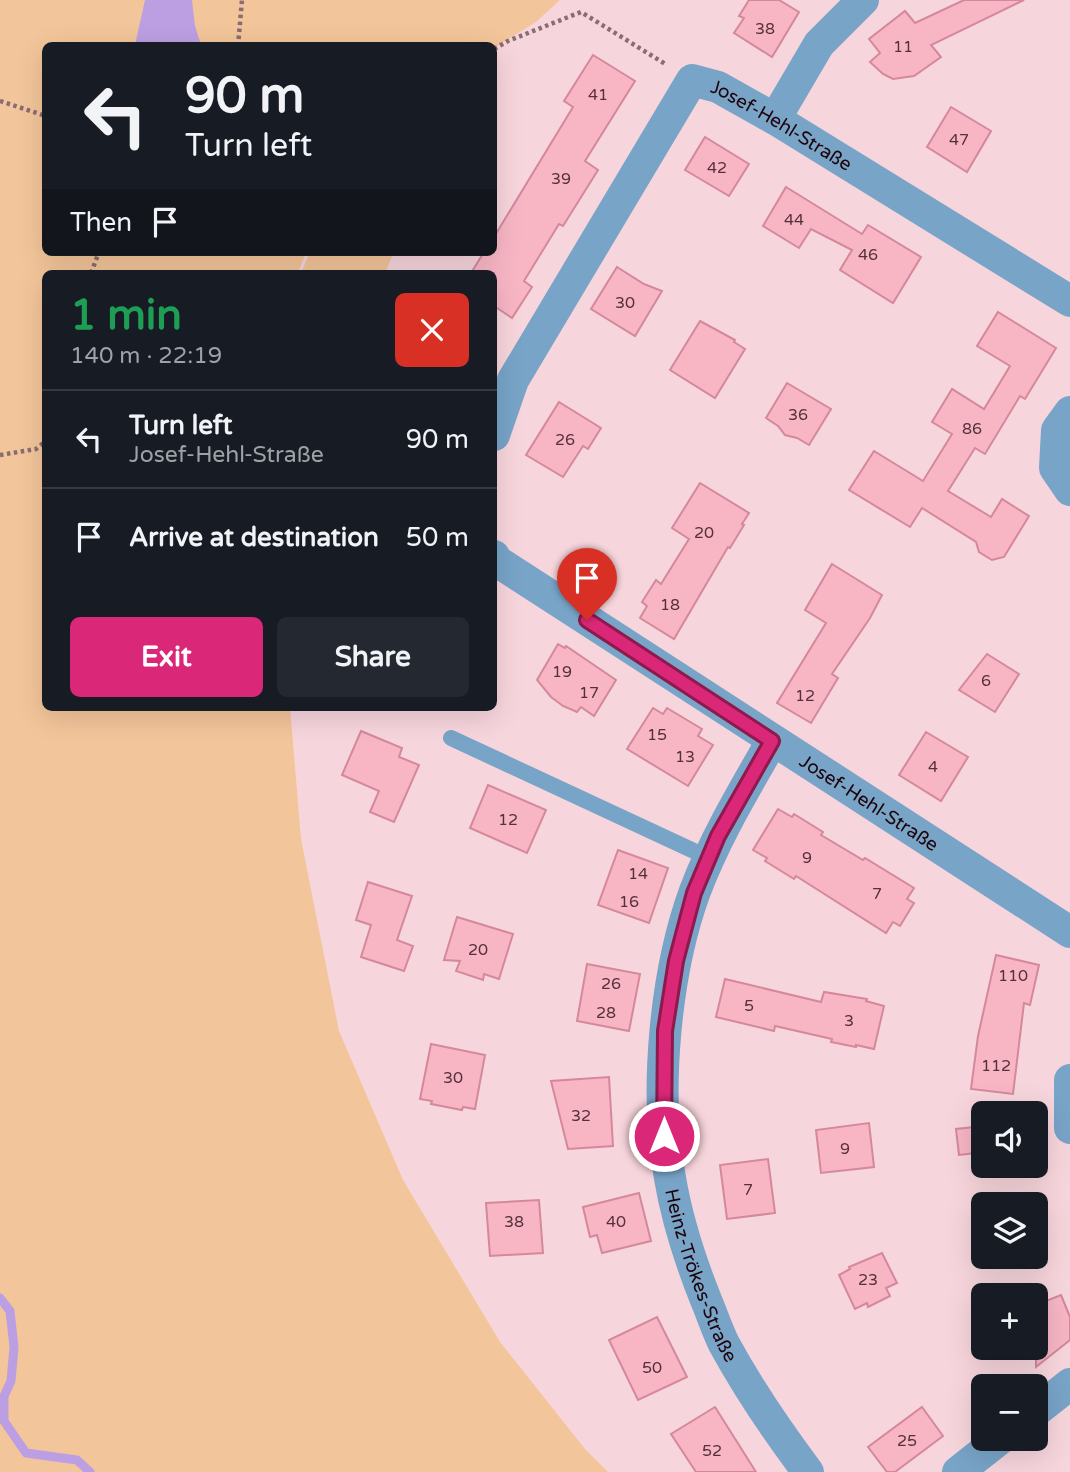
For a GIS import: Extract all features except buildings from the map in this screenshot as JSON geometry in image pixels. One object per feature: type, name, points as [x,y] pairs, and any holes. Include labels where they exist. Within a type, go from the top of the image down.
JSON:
[{"type":"street","points":[[775,119],[820,44],[863,0]]},
{"type":"street","name":"Josef-Hehl-Straße","points":[[497,426],[513,380],[692,80],[718,87],[775,119],[1070,301]]},
{"type":"street","points":[[1070,412],[1057,430],[1055,468],[1070,490]]},
{"type":"street","name":"Josef-Hehl-Straße","points":[[497,561],[1070,932]]},
{"type":"street","name":"Heinz-Trökes-Straße","points":[[772,741],[718,836],[694,893],[676,961],[665,1031],[664,1136],[670,1178],[689,1256],[724,1343],[782,1438],[808,1472]]},
{"type":"street","points":[[1070,1080],[1070,1128]]},
{"type":"street","points":[[1048,1401],[1070,1384]]},
{"type":"street","points":[[958,1472],[984,1451]]},
{"type":"lane","points":[[451,738],[709,858]]},
{"type":"path","points":[[238,42],[242,0]]},
{"type":"path","points":[[497,47],[581,12],[692,80]]},
{"type":"path","points":[[0,101],[42,115]]},
{"type":"path","points":[[0,455],[37,449],[42,445]]},
{"type":"shaded area","points":[[0,0],[560,0],[536,22],[497,46],[497,42],[42,42],[42,256],[304,256],[299,270],[42,270],[42,711],[290,711],[301,839],[339,1031],[403,1180],[500,1342],[585,1449],[608,1472],[0,1472]]},
{"type":"shaded area","points":[[145,0],[192,0],[200,42],[136,42]]},
{"type":"shaded area","points":[[308,256],[392,256],[386,270],[302,270]]},
{"type":"waterway","points":[[0,1298],[10,1311],[14,1347],[11,1381],[4,1396],[4,1421],[26,1453],[77,1460],[90,1472]]},
{"type":"route","points":[[587,620],[772,741],[718,836],[694,893],[676,961],[665,1031],[664,1136]]}]
